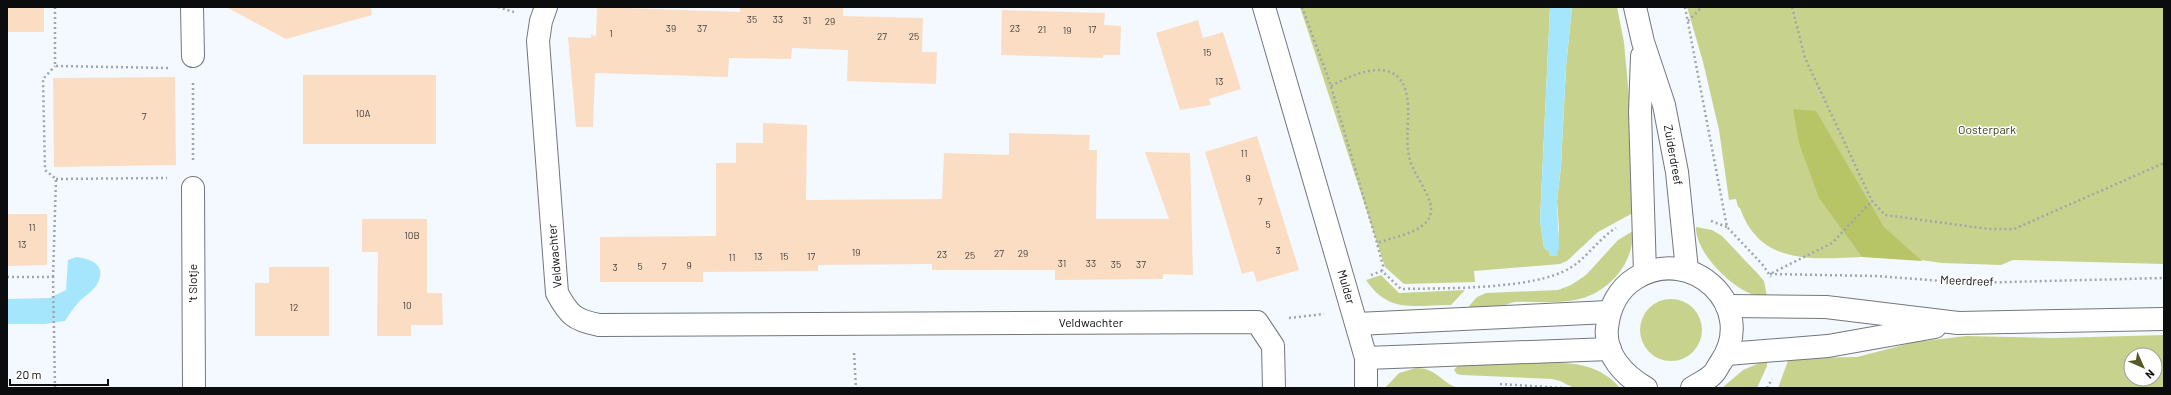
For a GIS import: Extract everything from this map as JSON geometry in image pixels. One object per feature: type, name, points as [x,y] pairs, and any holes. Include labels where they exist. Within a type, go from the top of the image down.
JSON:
[{"type":"street","points":[[192,7],[193,62]]},
{"type":"street","name":"Veldwachter","points":[[546,7],[538,41],[557,293],[565,308],[580,321],[599,325],[1257,322]]},
{"type":"street","name":"Mulder","points":[[1264,7],[1366,358],[1366,388]]},
{"type":"street","name":"Zuiderdreef","points":[[1635,7],[1643,42],[1664,105],[1678,172],[1687,270]]},
{"type":"street","name":"Zuiderdreef","points":[[1643,42],[1640,112],[1645,273]]},
{"type":"street","name":"'t Slotje","points":[[193,183],[194,388]]},
{"type":"street","points":[[1646,388],[1631,380],[1618,366],[1610,349],[1607,330],[1609,312],[1617,296],[1629,282],[1645,273],[1659,269],[1687,270],[1704,278],[1717,290],[1727,306],[1731,322],[1731,338],[1727,354],[1712,375],[1692,388]]},
{"type":"street","points":[[1727,306],[1826,307],[1958,323],[2164,319]]},
{"type":"street","points":[[1355,317],[1609,312]]},
{"type":"street","points":[[1257,322],[1274,346],[1274,388]]},
{"type":"street","points":[[1727,354],[1828,346],[1958,323]]},
{"type":"street","points":[[1366,358],[1610,349]]},
{"type":"path","points":[[55,7],[55,66],[43,79],[45,170],[56,179],[193,183],[193,62],[55,66]]},
{"type":"path","points":[[1302,7],[1331,86],[1377,244],[1383,266],[1382,271]]},
{"type":"path","points":[[1685,7],[1727,227]]},
{"type":"path","points":[[1688,21],[1702,7]]},
{"type":"path","points":[[1792,7],[1805,58],[1872,201],[1885,215],[1989,229],[2014,229],[2164,163]]},
{"type":"path","points":[[1331,86],[1360,73],[1387,70],[1399,78],[1407,94],[1408,107],[1406,142],[1414,172],[1431,203],[1431,214],[1425,222],[1415,230],[1377,244]]},
{"type":"path","points":[[55,388],[53,278],[56,179]]},
{"type":"path","name":"Meerdreef","points":[[1872,201],[1832,243],[1770,274],[1876,276],[1968,283],[2164,278]]},
{"type":"path","points":[[1382,271],[1401,289],[1478,287],[1534,280],[1556,275],[1569,269]]},
{"type":"path","points":[[1345,284],[1382,271]]},
{"type":"path","points":[[7,277],[53,278]]},
{"type":"path","points":[[1257,322],[1355,317]]},
{"type":"path","points":[[853,324],[856,388]]},
{"type":"green space","points":[[1300,7],[1550,7],[1540,221],[1544,248],[1549,251],[1549,256],[1557,252],[1559,229],[1557,201],[1561,166],[1566,67],[1572,7],[1617,7],[1624,42],[1631,118],[1630,168],[1633,213],[1598,232],[1567,261],[1560,264],[1474,271],[1475,282],[1404,284],[1385,267]]},
{"type":"green space","name":"Oosterpark","points":[[1687,7],[2164,7],[2164,264],[2013,260],[2001,265],[1942,263],[1858,251],[1862,257],[1807,258],[1774,250],[1761,240],[1749,227],[1740,208],[1738,207],[1736,199],[1729,200],[1719,130],[1703,62]]},
{"type":"green space","points":[[1793,109],[1816,111],[1884,227],[1922,261],[1862,257],[1819,198],[1799,143]]},
{"type":"green space","points":[[1696,227],[1712,230],[1722,236],[1764,281],[1767,296],[1756,295],[1741,289],[1714,266],[1701,246],[1697,236]]},
{"type":"green space","points":[[1633,231],[1629,255],[1624,266],[1617,276],[1608,284],[1587,297],[1560,302],[1515,302],[1495,308],[1470,308],[1469,306],[1477,297],[1486,293],[1558,290],[1571,285],[1586,275],[1618,240]]},
{"type":"green space","points":[[1381,275],[1399,293],[1465,290],[1451,305],[1403,305],[1393,303],[1384,298],[1375,291],[1366,280]]},
{"type":"green space","points":[[1665,299],[1677,299],[1693,308],[1700,318],[1702,330],[1700,342],[1693,352],[1677,361],[1665,361],[1654,356],[1645,347],[1640,336],[1640,324],[1645,313],[1654,304]]},
{"type":"green space","points":[[2164,335],[2164,388],[1778,388],[1789,358],[1857,357],[1915,342],[1966,336],[2054,338]]},
{"type":"green space","points":[[1503,361],[1510,364],[1569,363],[1583,365],[1609,377],[1620,388],[1574,388],[1552,379],[1462,375],[1457,374],[1454,370],[1458,366],[1470,362]]},
{"type":"green space","points":[[1764,361],[1767,363],[1767,366],[1757,388],[1722,388],[1743,370]]},
{"type":"green space","points":[[1416,368],[1429,370],[1458,388],[1385,388],[1399,373]]},
{"type":"water","points":[[1550,7],[1572,7],[1566,67],[1561,166],[1557,201],[1558,256],[1549,256],[1549,251],[1544,248],[1540,221]]},
{"type":"water","points":[[76,257],[93,262],[100,269],[100,274],[96,286],[76,305],[65,321],[45,324],[7,324],[7,299],[49,298],[66,290],[68,260]]},
{"type":"building","points":[[7,7],[44,7],[44,32],[7,32]]},
{"type":"building","points":[[226,7],[371,7],[372,15],[286,39]]},
{"type":"building","points":[[597,7],[740,12],[740,7],[843,7],[843,16],[923,18],[922,52],[937,52],[936,84],[847,81],[848,50],[792,48],[791,59],[729,58],[728,77],[595,73],[593,127],[576,127],[568,37],[591,38],[591,35],[596,36]]},
{"type":"building","points":[[1002,10],[1105,13],[1104,25],[1121,26],[1120,55],[1103,55],[1103,58],[1001,55]]},
{"type":"building","points":[[1198,20],[1203,38],[1223,32],[1241,89],[1209,99],[1211,105],[1180,110],[1156,33]]},
{"type":"building","points":[[303,75],[436,75],[436,144],[303,144]]},
{"type":"building","points":[[175,77],[176,165],[54,167],[53,78]]},
{"type":"building","points":[[763,123],[807,125],[806,200],[942,199],[944,153],[1009,155],[1009,133],[1090,135],[1089,150],[1097,150],[1096,219],[1169,219],[1145,152],[1190,153],[1193,275],[1163,274],[1163,279],[1055,280],[1055,270],[932,270],[932,264],[818,265],[818,271],[703,272],[703,282],[600,282],[600,237],[716,236],[716,163],[736,163],[736,143],[763,143]]},
{"type":"building","points":[[1257,136],[1299,270],[1257,282],[1253,271],[1242,274],[1205,152]]},
{"type":"building","points":[[7,214],[47,214],[47,265],[7,266]]},
{"type":"building","points":[[362,219],[427,219],[427,293],[442,293],[443,325],[411,325],[411,336],[377,336],[378,252],[362,252]]},
{"type":"building","points":[[269,267],[329,267],[329,336],[255,336],[255,283],[269,283]]}]
